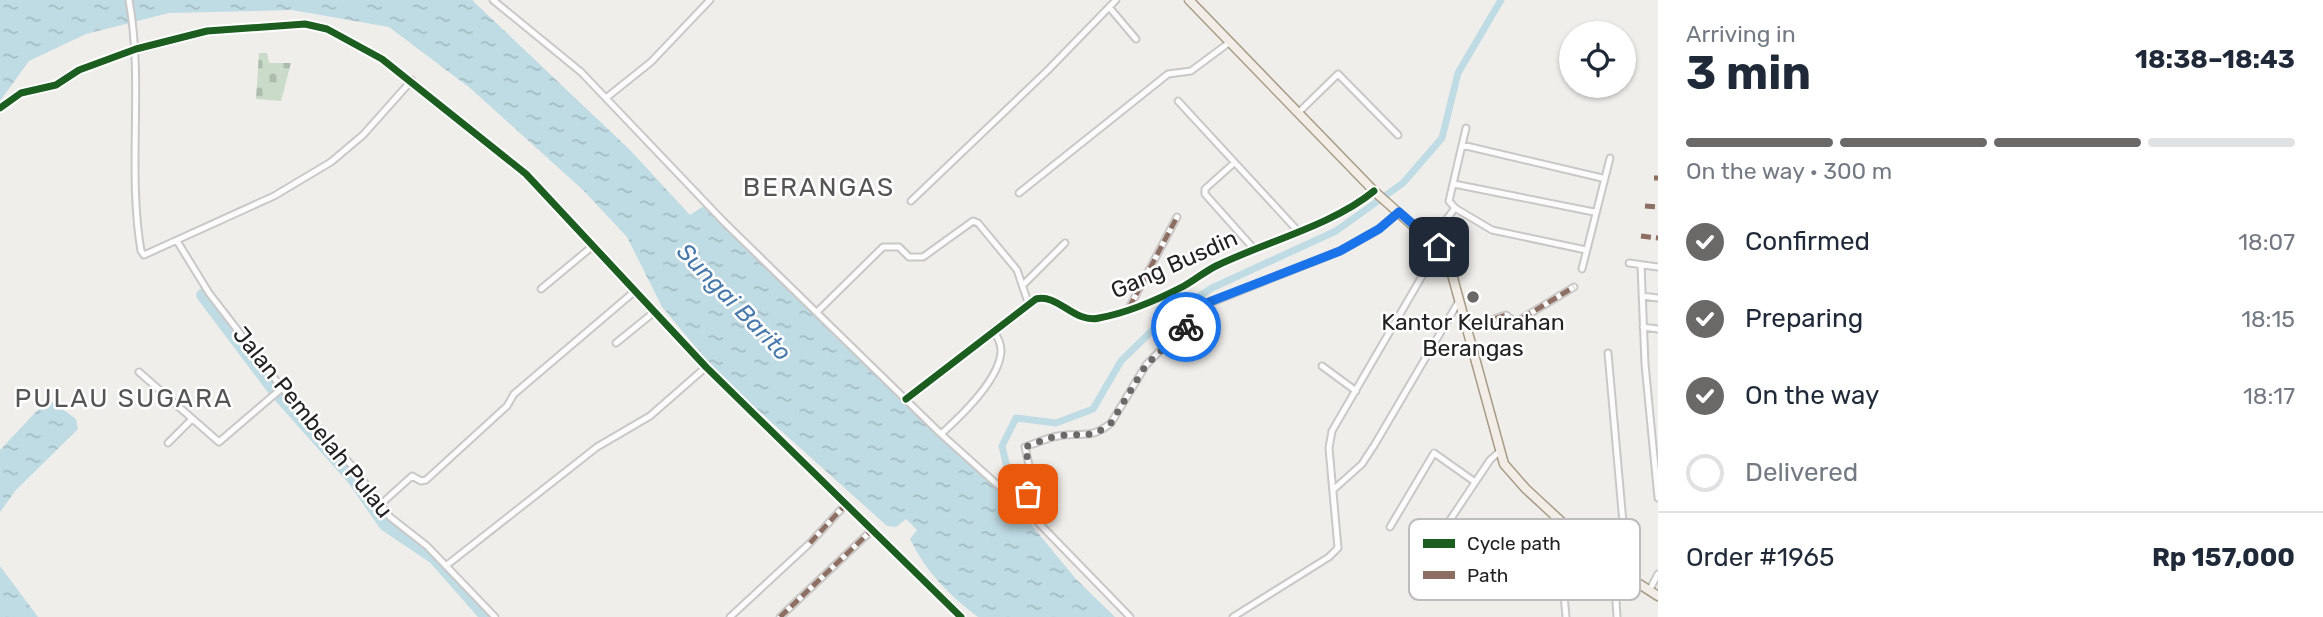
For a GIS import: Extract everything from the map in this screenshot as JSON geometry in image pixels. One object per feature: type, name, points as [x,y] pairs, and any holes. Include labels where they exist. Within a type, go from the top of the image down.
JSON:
[{"type":"main road","points":[[1189,0],[1376,193],[1439,247],[1451,265],[1499,452],[1513,476],[1560,519]]},
{"type":"main road","points":[[1640,585],[1658,596]]},
{"type":"street","points":[[129,0],[136,41],[136,173],[141,251],[146,255],[274,196],[337,159],[412,80]]},
{"type":"street","points":[[493,0],[581,72],[724,222],[941,434],[1028,513],[1130,617]]},
{"type":"street","points":[[606,98],[651,62],[710,0]]},
{"type":"street","points":[[911,201],[1048,70],[1116,0]]},
{"type":"street","points":[[1109,7],[1136,39]]},
{"type":"street","points":[[0,108],[21,93],[56,85],[79,70],[136,49],[207,31],[305,24],[318,26],[355,43],[412,80],[526,174],[706,367],[961,617]]},
{"type":"street","points":[[1019,193],[1168,74],[1191,71],[1230,42]]},
{"type":"street","points":[[1298,113],[1338,74],[1398,135]]},
{"type":"street","points":[[1178,101],[1297,230]]},
{"type":"street","points":[[1466,128],[1449,201],[1455,208],[1492,230],[1586,250]]},
{"type":"street","points":[[1462,145],[1602,178]]},
{"type":"street","points":[[1582,269],[1602,178],[1610,159]]},
{"type":"street","points":[[1234,163],[1205,189],[1205,194],[1254,249]]},
{"type":"street","points":[[1454,184],[1594,212]]},
{"type":"street","name":"Gang Busdin","points":[[1028,302],[1045,297],[1072,314],[1094,319],[1183,286],[1213,267],[1346,212],[1376,193]]},
{"type":"street","points":[[1431,240],[1455,208]]},
{"type":"street","points":[[1028,513],[1025,447],[1060,435],[1089,436],[1103,429],[1111,423],[1146,365],[1205,305],[1340,251],[1379,229],[1396,210]]},
{"type":"street","points":[[1129,308],[1177,217]]},
{"type":"street","points":[[818,311],[883,247],[899,247],[909,257],[923,257],[973,222],[978,223],[1017,270],[1028,302],[906,399]]},
{"type":"street","name":"Jalan Pembelah Pulau","points":[[177,241],[209,293],[280,390],[354,467],[380,505],[397,524],[447,565],[495,617]]},
{"type":"street","points":[[1023,285],[1065,243]]},
{"type":"street","points":[[541,289],[594,245]]},
{"type":"street","points":[[1233,617],[1336,551],[1338,541],[1329,440],[1439,247]]},
{"type":"street","points":[[1629,263],[1658,267]]},
{"type":"street","points":[[1641,265],[1648,396],[1655,432],[1658,498]]},
{"type":"street","points":[[1466,328],[1506,315],[1514,321],[1521,319],[1574,287]]},
{"type":"street","points":[[380,505],[412,475],[421,481],[426,480],[507,406],[514,394],[635,291]]},
{"type":"street","points":[[1642,296],[1658,298]]},
{"type":"street","points":[[1333,489],[1362,464],[1376,444],[1459,301]]},
{"type":"street","points":[[616,343],[653,313]]},
{"type":"street","points":[[1643,327],[1658,328]]},
{"type":"street","points":[[941,434],[978,396],[996,367],[1001,348],[993,330]]},
{"type":"street","points":[[1608,353],[1623,519]]},
{"type":"street","points":[[1322,366],[1356,391]]},
{"type":"street","points":[[447,565],[597,447],[650,416],[706,367]]},
{"type":"street","points":[[139,372],[219,442],[280,390]]},
{"type":"street","points":[[1648,396],[1658,396]]},
{"type":"street","points":[[167,443],[191,420]]},
{"type":"street","points":[[1451,519],[1499,452]]},
{"type":"street","points":[[1390,527],[1434,453],[1475,482]]},
{"type":"street","points":[[730,617],[810,543],[846,504]]},
{"type":"street","points":[[780,617],[872,530]]},
{"type":"street","points":[[1649,591],[1658,574]]},
{"type":"green space","points":[[259,53],[267,53],[269,63],[291,63],[281,101],[256,99]]},
{"type":"water","name":"Sungai Barito","points":[[0,0],[472,0],[630,150],[690,215],[705,205],[795,296],[825,321],[832,334],[1019,510],[1076,579],[1115,617],[978,617],[967,609],[923,562],[910,539],[917,530],[906,519],[896,527],[887,526],[720,376],[662,307],[627,237],[583,190],[470,88],[389,27],[292,10],[169,13],[86,34],[29,61],[0,101]]},
{"type":"water","points":[[48,399],[76,419],[78,429],[16,490],[0,512],[0,450]]},
{"type":"water","points":[[0,566],[38,617],[0,617]]},
{"type":"waterway","points":[[1005,499],[1011,484],[1002,446],[1016,418],[1056,423],[1093,409],[1121,361],[1166,317],[1212,288],[1336,231],[1403,183],[1442,138],[1458,73],[1501,0]]},
{"type":"waterway","points":[[202,295],[272,388],[353,479],[385,525],[434,558],[486,617]]},
{"type":"marked path","points":[[1645,206],[1658,207]]},
{"type":"marked path","points":[[1129,308],[1177,217]]},
{"type":"marked path","points":[[1641,236],[1658,238]]},
{"type":"marked path","points":[[1467,328],[1506,315],[1514,321],[1521,319],[1574,287]]},
{"type":"marked path","points":[[810,543],[846,504]]},
{"type":"marked path","points":[[780,617],[872,530]]},
{"type":"cycle path","points":[[0,108],[21,93],[56,85],[79,70],[136,49],[207,31],[305,24],[327,29],[382,59],[526,174],[706,367],[961,617]]},
{"type":"cycle path","points":[[906,399],[1036,299],[1052,300],[1090,319],[1121,313],[1174,291],[1235,257],[1339,214],[1374,191]]},
{"type":"way so far","points":[[1028,494],[1029,465],[1025,447],[1060,435],[1089,436],[1103,429],[1111,423],[1146,365],[1186,327]]},
{"type":"place","name":"Kantor Kelurahan Berangas","points":[[1473,297]]},
{"type":"district","name":"BERANGAS","points":[[819,187]]},
{"type":"district","name":"PULAU SUGARA","points":[[124,398]]},
{"type":"route","points":[[1186,327],[1209,302],[1340,251],[1379,229],[1399,212],[1439,247]]}]
